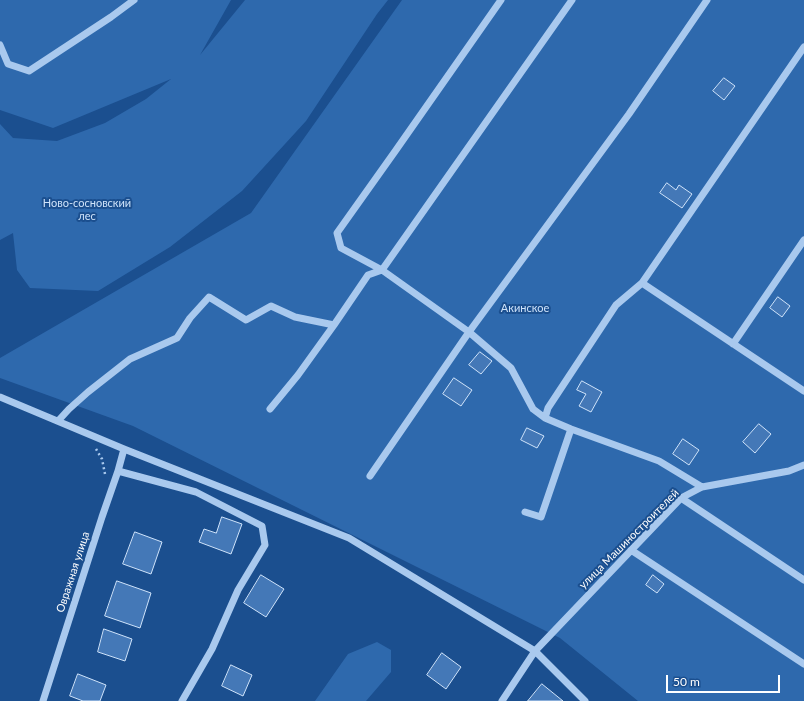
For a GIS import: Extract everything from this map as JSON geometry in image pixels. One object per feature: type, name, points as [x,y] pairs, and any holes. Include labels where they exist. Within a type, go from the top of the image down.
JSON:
[{"type":"street","points":[[0,45],[8,64],[29,71],[112,17],[134,0]]},
{"type":"street","points":[[501,0],[336,233],[341,248],[382,270],[469,332],[511,368],[533,409],[546,418],[571,430],[659,461],[702,487]]},
{"type":"street","points":[[270,409],[298,375],[368,274],[382,270],[572,0]]},
{"type":"street","points":[[370,476],[469,332],[629,114],[707,0]]},
{"type":"street","points":[[546,418],[548,408],[616,305],[642,283],[804,47]]},
{"type":"street","points":[[733,344],[804,240]]},
{"type":"street","points":[[642,283],[804,391]]},
{"type":"street","points":[[58,421],[88,392],[130,359],[177,338],[190,318],[209,297],[246,320],[271,306],[295,317],[334,325]]},
{"type":"street","points":[[0,397],[124,449],[349,538],[535,650],[585,701]]},
{"type":"street","points":[[525,512],[541,518],[571,430]]},
{"type":"street","name":"Овражная улица","points":[[43,701],[118,472],[124,449]]},
{"type":"street","name":"улица Машиностроителей","points":[[502,701],[535,650],[681,498],[702,487],[789,471],[804,465]]},
{"type":"street","points":[[118,472],[196,492],[262,526],[265,545],[238,590],[212,649],[182,701]]},
{"type":"street","points":[[681,498],[804,580]]},
{"type":"street","points":[[631,550],[804,664]]},
{"type":"path","points":[[80,430],[96,449],[102,459],[105,481]]},
{"type":"green space","name":"Ново-сосновский лес","points":[[0,0],[231,0],[200,55],[245,0],[388,0],[377,14],[306,121],[242,191],[170,247],[98,291],[30,288],[17,270],[13,233],[0,240],[0,124],[13,138],[57,141],[105,123],[146,99],[171,79],[53,128],[0,110]]},
{"type":"green space","name":"Акинское","points":[[402,0],[804,0],[804,701],[638,701],[560,638],[133,426],[0,378],[0,358],[251,213]]},
{"type":"green space","points":[[377,642],[391,650],[391,672],[366,701],[315,701],[348,654]]},
{"type":"building","points":[[724,78],[735,86],[724,100],[713,91]]},
{"type":"building","points":[[667,183],[676,190],[679,185],[692,194],[682,208],[660,193]]},
{"type":"building","points":[[778,297],[790,306],[782,317],[770,308]]},
{"type":"building","points":[[480,352],[492,361],[481,374],[469,365]]},
{"type":"building","points":[[454,378],[472,390],[461,406],[443,394]]},
{"type":"building","points":[[582,381],[602,392],[591,412],[579,406],[586,394],[577,390]]},
{"type":"building","points":[[759,424],[771,434],[755,453],[743,442]]},
{"type":"building","points":[[527,428],[544,436],[537,448],[521,440]]},
{"type":"building","points":[[683,439],[699,450],[689,465],[673,454]]},
{"type":"building","points":[[222,517],[242,524],[231,554],[199,542],[204,529],[216,533]]},
{"type":"building","points":[[135,532],[162,542],[151,574],[123,564]]},
{"type":"building","points":[[261,575],[284,589],[266,617],[244,603]]},
{"type":"building","points":[[653,575],[664,584],[657,593],[646,585]]},
{"type":"building","points":[[117,581],[151,593],[140,628],[105,616]]},
{"type":"building","points":[[104,629],[132,639],[125,661],[98,652]]},
{"type":"building","points":[[442,653],[461,667],[446,689],[427,675]]},
{"type":"building","points":[[231,665],[252,675],[243,696],[222,686]]},
{"type":"building","points":[[78,674],[106,685],[100,701],[83,701],[70,696]]},
{"type":"building","points":[[542,684],[563,701],[528,701]]}]
